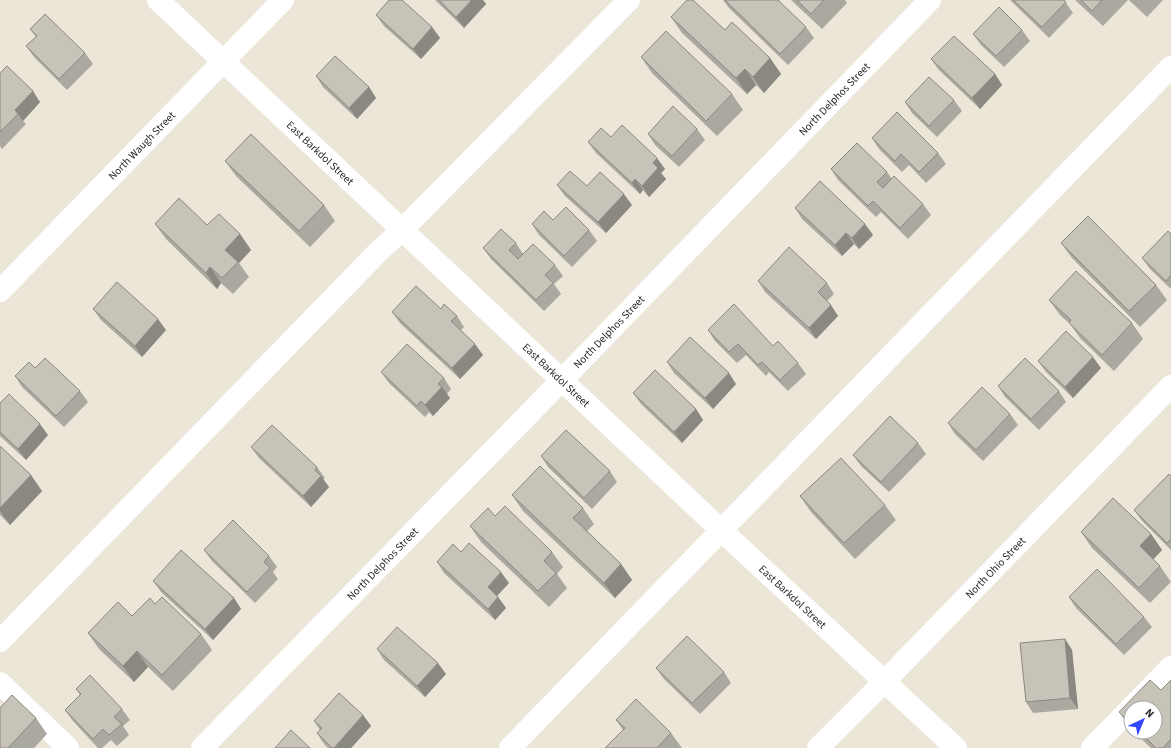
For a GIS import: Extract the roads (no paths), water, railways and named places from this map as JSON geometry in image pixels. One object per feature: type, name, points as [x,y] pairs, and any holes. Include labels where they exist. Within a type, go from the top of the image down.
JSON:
[{"type":"street","name":"East Barkdol Street","points":[[158,0],[722,531],[956,748]]},
{"type":"street","name":"North Waugh Street","points":[[0,291],[283,0]]},
{"type":"street","points":[[0,641],[379,251],[402,230],[629,0]]},
{"type":"street","name":"North Delphos Street","points":[[202,748],[562,380],[930,0]]},
{"type":"street","points":[[510,748],[1171,67]]},
{"type":"street","name":"North Ohio Street","points":[[818,748],[1171,386]]},
{"type":"street","points":[[1092,748],[1171,667]]},
{"type":"street","points":[[0,683],[68,748]]}]
